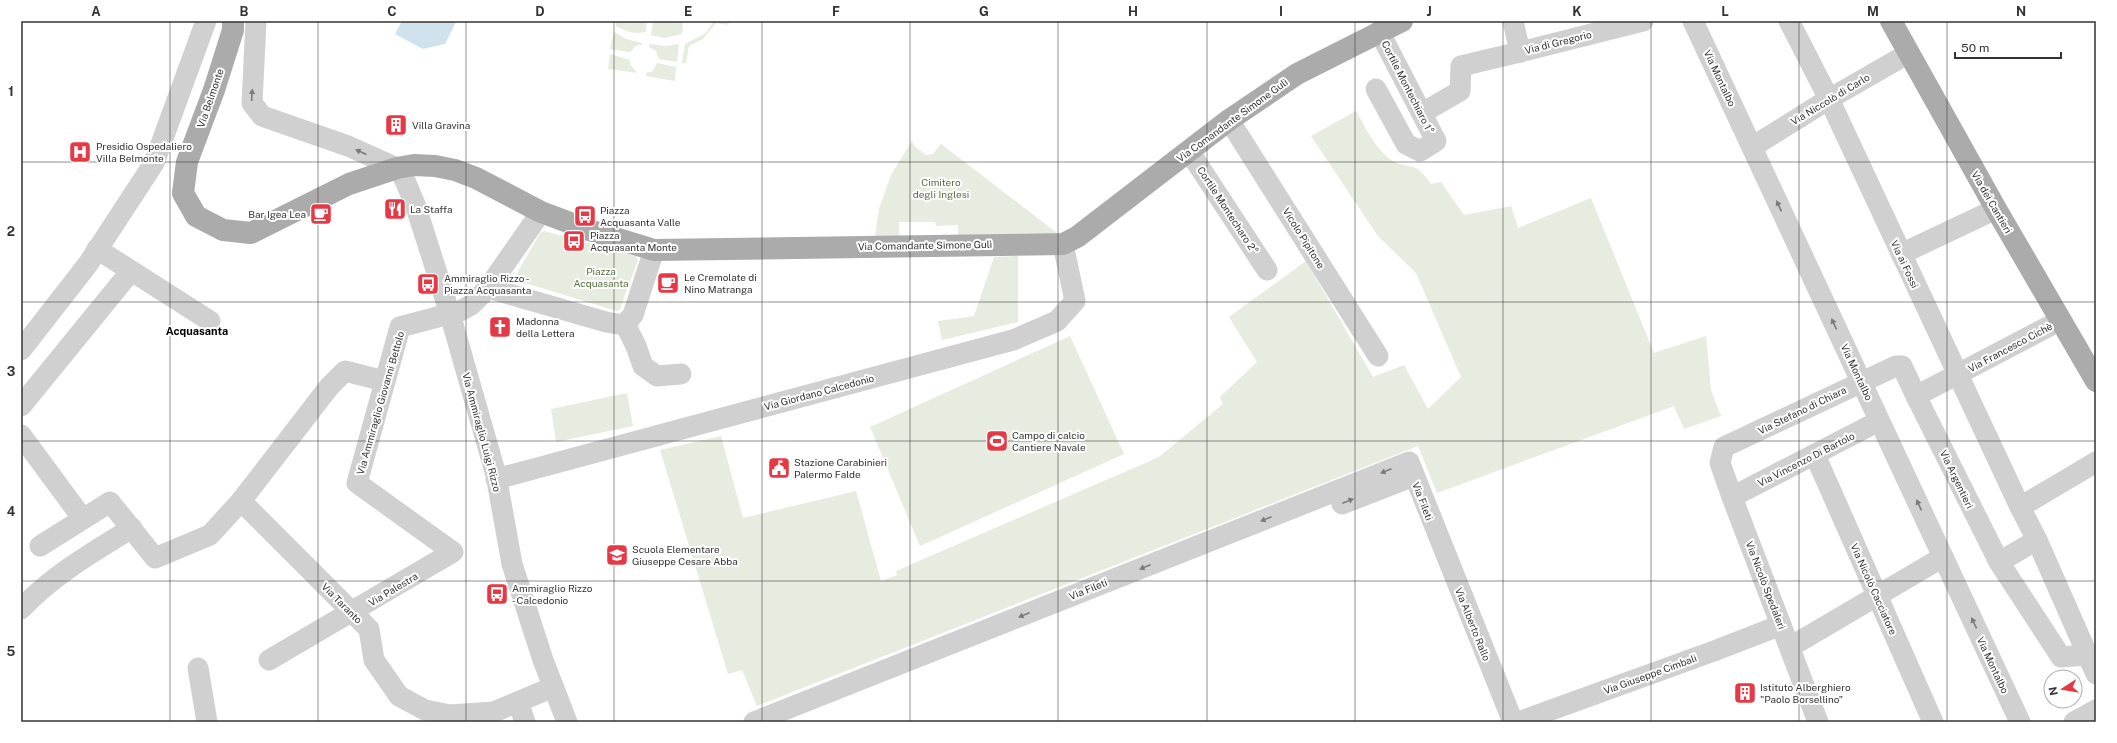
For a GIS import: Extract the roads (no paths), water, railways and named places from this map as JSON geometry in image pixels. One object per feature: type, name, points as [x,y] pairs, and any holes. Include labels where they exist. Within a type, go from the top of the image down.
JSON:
[{"type":"main road","name":"Via Belmonte","points":[[233,21],[233,30],[214,90],[187,162],[184,193],[196,216],[223,230],[251,233],[349,184],[397,168]]},
{"type":"main road","name":"Via Comandante Simone Gulì","points":[[397,168],[414,165],[435,166],[455,170],[541,212],[589,230],[654,250],[1063,244],[1077,237],[1229,120],[1296,74],[1379,31],[1402,21]]},
{"type":"main road","name":"Via dei Cantieri","points":[[1891,21],[1996,209],[2096,381]]},
{"type":"street","points":[[21,350],[97,250],[154,163],[206,21]]},
{"type":"street","points":[[256,21],[252,103],[262,116],[348,146],[397,168]]},
{"type":"street","name":"Via di Gregorio","points":[[1514,21],[1520,52]]},
{"type":"street","name":"Via di Gregorio","points":[[1422,113],[1460,91],[1461,66],[1643,21]]},
{"type":"street","name":"Via Montalbo","points":[[1693,21],[2020,722]]},
{"type":"street","name":"Via ai Fossi","points":[[1789,21],[1829,99],[1900,254],[2037,540],[2096,674]]},
{"type":"street","name":"Cortile Montechiaro 1°","points":[[1376,89],[1406,144],[1420,150],[1436,141],[1379,31]]},
{"type":"street","name":"Via Niccolò di Carlo","points":[[1752,147],[1829,99],[1909,53]]},
{"type":"street","name":"Vicolo Pipitone","points":[[1229,120],[1378,356]]},
{"type":"street","name":"Cortile Montecharo 2°","points":[[1189,150],[1267,270]]},
{"type":"street","name":"Via Ammiraglio Luigi Rizzo","points":[[397,168],[404,178],[416,206],[450,314],[496,479],[512,564],[567,722]]},
{"type":"street","points":[[1900,254],[1996,209]]},
{"type":"street","points":[[450,314],[471,305],[488,288],[541,212]]},
{"type":"street","name":"Via Giordano Calcedonio","points":[[496,479],[1013,340],[1057,321],[1075,301],[1063,244]]},
{"type":"street","points":[[97,250],[210,321]]},
{"type":"street","points":[[625,324],[633,315],[654,250]]},
{"type":"street","points":[[21,406],[131,271]]},
{"type":"street","points":[[488,288],[606,322],[625,324]]},
{"type":"street","name":"Via Ammiraglio Giovanni Bettolo","points":[[450,314],[400,328],[384,381],[358,483],[453,552]]},
{"type":"street","name":"Via Francesco Cichè","points":[[1916,396],[2061,320]]},
{"type":"street","points":[[625,324],[636,346],[643,366],[657,376],[681,374]]},
{"type":"street","name":"Via Stefano di Chiara","points":[[1724,447],[1861,381],[1896,366],[1902,366]]},
{"type":"street","name":"Via Argentieri","points":[[1902,366],[1999,562],[2061,657],[2087,655]]},
{"type":"street","points":[[40,546],[110,502],[155,558],[210,535],[241,501],[329,387],[345,371],[384,381]]},
{"type":"street","name":"Via Vincenzo Di Bartolo","points":[[1732,497],[1880,421]]},
{"type":"street","points":[[21,435],[83,519]]},
{"type":"street","name":"Via Nicolò Spedaleri","points":[[1724,447],[1720,463],[1818,722]]},
{"type":"street","name":"Via Nicolò Cacciatore","points":[[1814,455],[1933,722]]},
{"type":"street","name":"Via Fileti","points":[[754,722],[1409,462],[1433,526]]},
{"type":"street","points":[[2020,507],[2096,462]]},
{"type":"street","name":"Via Fileti","points":[[792,722],[1414,476]]},
{"type":"street","name":"Via Taranto","points":[[241,501],[369,629],[374,660],[399,696],[425,710],[450,715]]},
{"type":"street","name":"Via Alberto Rallo","points":[[1433,526],[1513,722]]},
{"type":"street","points":[[21,609],[35,594],[79,561],[132,528]]},
{"type":"street","points":[[1999,562],[2037,540]]},
{"type":"street","name":"Via Palestra","points":[[269,660],[352,613],[453,552]]},
{"type":"street","points":[[1790,647],[1876,595],[1943,557]]},
{"type":"street","name":"Via Giuseppe Cimbali","points":[[1518,722],[1714,651],[1781,625]]},
{"type":"street","points":[[198,668],[207,722]]},
{"type":"street","points":[[422,722],[450,715],[496,717],[518,702],[554,687]]},
{"type":"street","points":[[518,702],[525,722]]},
{"type":"street","points":[[2074,722],[2096,710]]},
{"type":"water","points":[[402,21],[456,22],[445,44],[423,49],[395,34]]},
{"type":"place","name":"Villa Gravina","points":[[396,125]]},
{"type":"place","name":"Presidio Ospedaliero Villa Belmonte","points":[[80,152]]},
{"type":"place","name":"La Staffa","points":[[395,209]]},
{"type":"place","name":"Bar Igea Lea","points":[[321,214]]},
{"type":"place","name":"Piazza Acquasanta Valle","points":[[585,216]]},
{"type":"place","name":"Piazza Acquasanta Monte","points":[[574,241]]},
{"type":"place","name":"Le Cremolate di Nino Matranga","points":[[668,283]]},
{"type":"place","name":"Ammiraglio Rizzo - Piazza Acquasanta","points":[[428,284]]},
{"type":"place","name":"Madonna della Lettera","points":[[500,327]]},
{"type":"place","name":"Campo di calcio Cantiere Navale","points":[[997,441]]},
{"type":"place","name":"Stazione Carabinieri Palermo Falde","points":[[779,468]]},
{"type":"place","name":"Scuola Elementare Giuseppe Cesare Abba","points":[[617,555]]},
{"type":"place","name":"Ammiraglio Rizzo - Calcedonio","points":[[497,594]]},
{"type":"place","name":"Istituto Alberghiero \"Paolo Borsellino\"","points":[[1745,693]]},
{"type":"district","name":"Acquasanta","points":[[197,331]]},
{"type":"park label","name":"Cimitero degli Inglesi","points":[[941,188]]},
{"type":"park label","name":"Piazza Acquasanta","points":[[601,276]]}]
